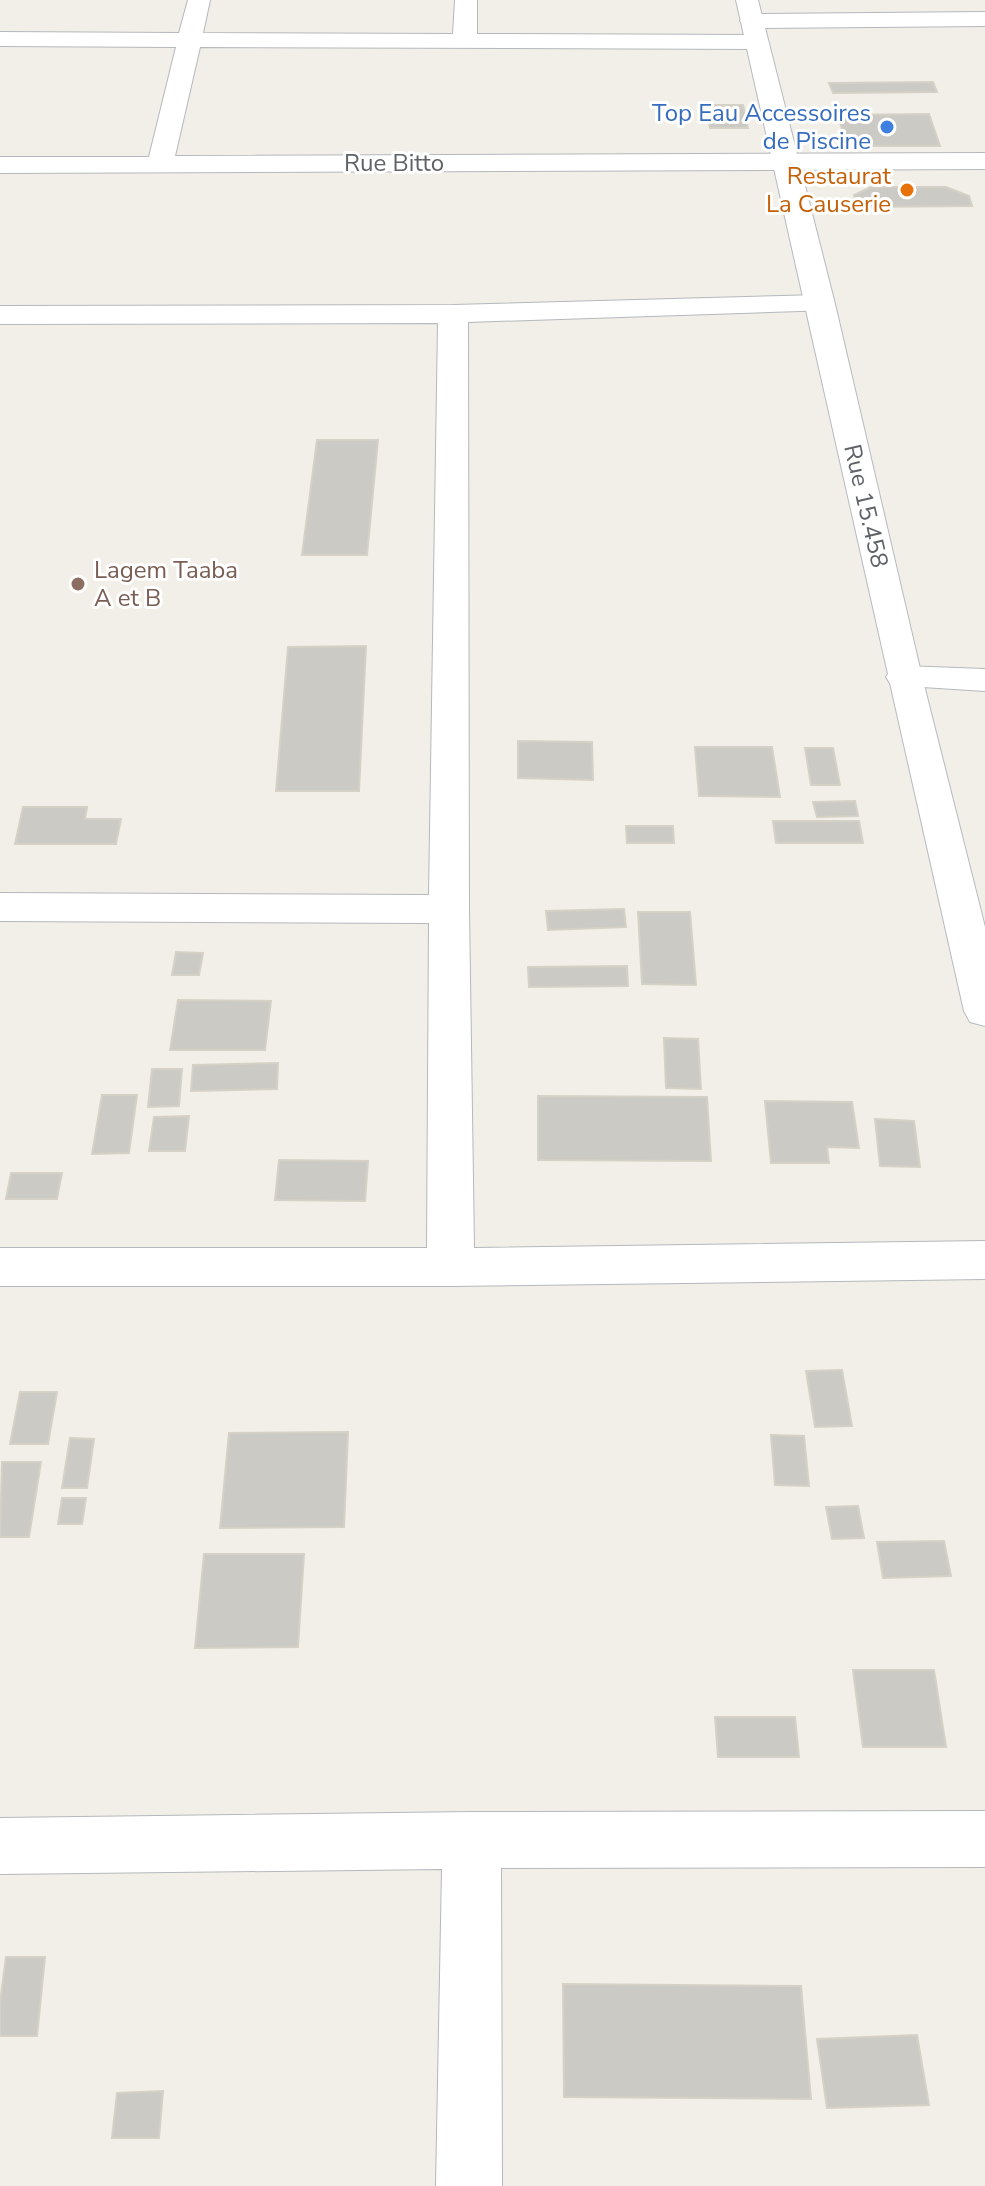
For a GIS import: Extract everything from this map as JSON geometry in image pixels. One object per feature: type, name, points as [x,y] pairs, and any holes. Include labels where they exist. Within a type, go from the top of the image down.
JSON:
[{"type":"street","points":[[160,164],[199,0]]},
{"type":"street","points":[[465,40],[466,0]]},
{"type":"street","points":[[0,39],[465,40],[752,21],[985,19]]},
{"type":"street","name":"Rue 15.458","points":[[752,21],[985,1011]]},
{"type":"street","name":"Rue Bitto","points":[[0,165],[985,161]]},
{"type":"street","points":[[0,315],[453,314],[821,304]]},
{"type":"street","points":[[451,1267],[449,909],[453,314]]},
{"type":"street","points":[[904,677],[985,680]]},
{"type":"street","points":[[0,907],[449,909]]},
{"type":"street","points":[[0,1267],[451,1267],[985,1260]]},
{"type":"street","points":[[0,1846],[472,1840],[985,1839]]},
{"type":"street","points":[[469,2186],[472,1840]]},
{"type":"building","points":[[933,82],[937,92],[833,93],[829,83]]},
{"type":"building","points":[[706,105],[743,105],[748,128],[710,128]]},
{"type":"building","name":"Top Eau Accessoires de Piscine","points":[[929,114],[940,146],[863,146],[861,140],[845,140],[838,115]]},
{"type":"building","points":[[871,187],[946,187],[969,196],[972,206],[857,207],[854,195]]},
{"type":"building","points":[[317,440],[378,440],[367,555],[302,555]]},
{"type":"building","points":[[366,646],[359,791],[276,791],[288,647]]},
{"type":"building","points":[[518,741],[592,742],[593,780],[518,778]]},
{"type":"building","points":[[695,747],[772,747],[780,797],[699,796]]},
{"type":"building","points":[[805,748],[833,748],[840,785],[811,785]]},
{"type":"building","points":[[855,801],[858,816],[817,817],[813,802]]},
{"type":"building","points":[[23,807],[87,807],[85,819],[121,819],[116,844],[15,844]]},
{"type":"building","points":[[773,821],[859,821],[863,843],[776,843]]},
{"type":"building","points":[[626,826],[673,826],[674,843],[627,843]]},
{"type":"building","points":[[624,909],[626,927],[548,930],[546,911]]},
{"type":"building","points":[[638,912],[690,912],[696,985],[642,984]]},
{"type":"building","points":[[176,952],[203,953],[199,975],[172,975]]},
{"type":"building","points":[[627,966],[628,986],[529,987],[528,967]]},
{"type":"building","points":[[178,1000],[271,1001],[265,1050],[170,1050]]},
{"type":"building","points":[[664,1038],[698,1039],[701,1089],[666,1088]]},
{"type":"building","points":[[278,1063],[277,1089],[191,1091],[193,1065]]},
{"type":"building","points":[[152,1069],[182,1069],[179,1106],[148,1107]]},
{"type":"building","points":[[102,1095],[137,1095],[129,1153],[92,1154]]},
{"type":"building","points":[[538,1096],[707,1097],[711,1161],[538,1160]]},
{"type":"building","points":[[765,1101],[852,1102],[859,1148],[827,1147],[829,1163],[771,1163]]},
{"type":"building","points":[[189,1116],[185,1151],[149,1151],[154,1117]]},
{"type":"building","points":[[875,1119],[914,1121],[920,1167],[880,1166]]},
{"type":"building","points":[[279,1160],[368,1161],[365,1201],[275,1200]]},
{"type":"building","points":[[11,1173],[62,1173],[57,1199],[6,1199]]},
{"type":"building","points":[[842,1370],[852,1426],[815,1427],[806,1371]]},
{"type":"building","points":[[20,1392],[57,1392],[48,1444],[10,1444]]},
{"type":"building","points":[[348,1432],[344,1527],[220,1528],[229,1433]]},
{"type":"building","points":[[771,1435],[804,1436],[809,1486],[775,1485]]},
{"type":"building","points":[[70,1438],[94,1439],[87,1488],[62,1488]]},
{"type":"building","points":[[2,1462],[41,1462],[29,1537],[0,1537]]},
{"type":"building","points":[[62,1498],[86,1498],[82,1524],[58,1524]]},
{"type":"building","points":[[858,1506],[864,1538],[832,1539],[826,1507]]},
{"type":"building","points":[[944,1541],[951,1576],[883,1578],[877,1542]]},
{"type":"building","points":[[204,1554],[304,1554],[298,1647],[195,1648]]},
{"type":"building","points":[[853,1670],[934,1670],[946,1747],[863,1747]]},
{"type":"building","points":[[715,1717],[795,1717],[799,1757],[718,1757]]},
{"type":"building","points":[[6,1957],[45,1957],[37,2036],[0,2036],[0,2002]]},
{"type":"building","points":[[563,1984],[801,1986],[811,2099],[564,2097]]},
{"type":"building","points":[[917,2035],[929,2105],[827,2108],[817,2039]]},
{"type":"building","points":[[163,2091],[159,2138],[112,2138],[117,2093]]},
{"type":"place","name":"Top Eau Accessoires de Piscine","points":[[887,127]]},
{"type":"place","name":"Restaurat La Causerie","points":[[907,190]]},
{"type":"place","name":"Lagem Taaba A et B","points":[[78,584]]}]
